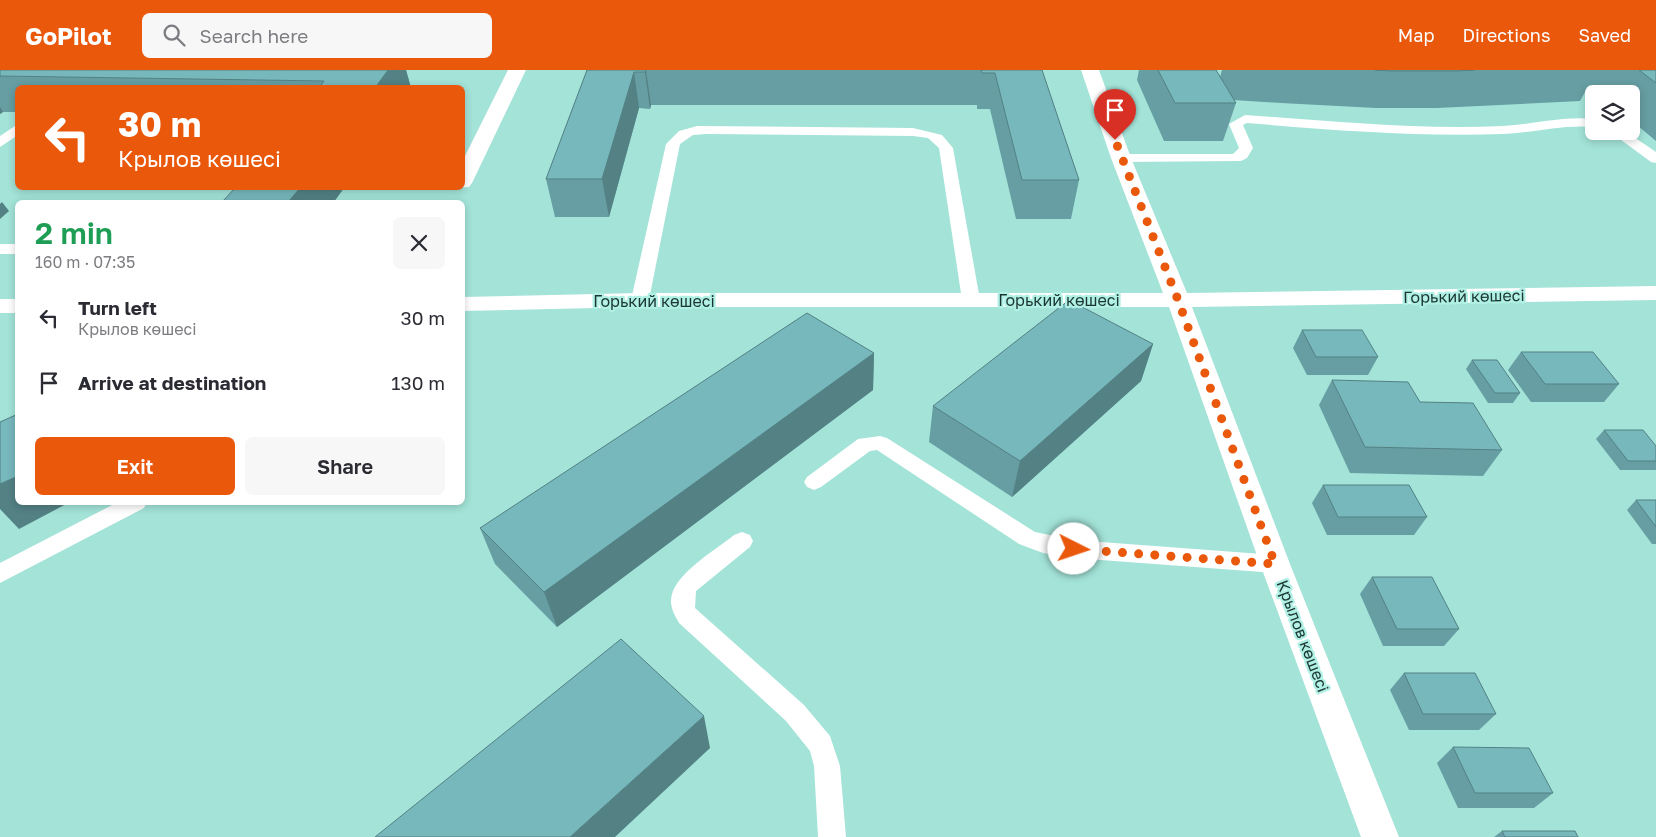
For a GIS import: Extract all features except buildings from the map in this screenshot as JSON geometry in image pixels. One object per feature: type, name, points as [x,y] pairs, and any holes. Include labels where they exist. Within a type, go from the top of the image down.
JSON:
[{"type":"street","points":[[465,177],[517,70]]},
{"type":"street","name":"Крылов көшесі","points":[[1090,70],[1121,158],[1178,300],[1275,564],[1380,837]]},
{"type":"street","name":"Горький көшесі","points":[[465,304],[640,300],[1178,300],[1656,293]]},
{"type":"street","points":[[0,306],[15,306]]},
{"type":"lane","points":[[1121,158],[1236,158],[1242,155],[1246,148],[1236,124],[1245,119],[1390,129],[1504,130],[1573,122],[1585,123]]},
{"type":"lane","points":[[0,143],[15,130]]},
{"type":"lane","points":[[640,300],[673,144],[677,138],[686,133],[706,130],[913,132],[936,137],[943,142],[946,148],[971,300]]},
{"type":"lane","points":[[1629,140],[1656,159]]},
{"type":"lane","points":[[0,249],[15,249]]},
{"type":"lane","points":[[814,482],[865,444],[880,443],[1012,529],[1043,544],[1074,549],[1275,564]]},
{"type":"lane","points":[[0,574],[131,505]]},
{"type":"lane","points":[[742,541],[687,585],[682,595],[682,606],[687,616],[795,714],[821,745],[828,774],[832,837]]},
{"type":"route","points":[[1074,549],[1275,564],[1178,300],[1115,140]]}]
